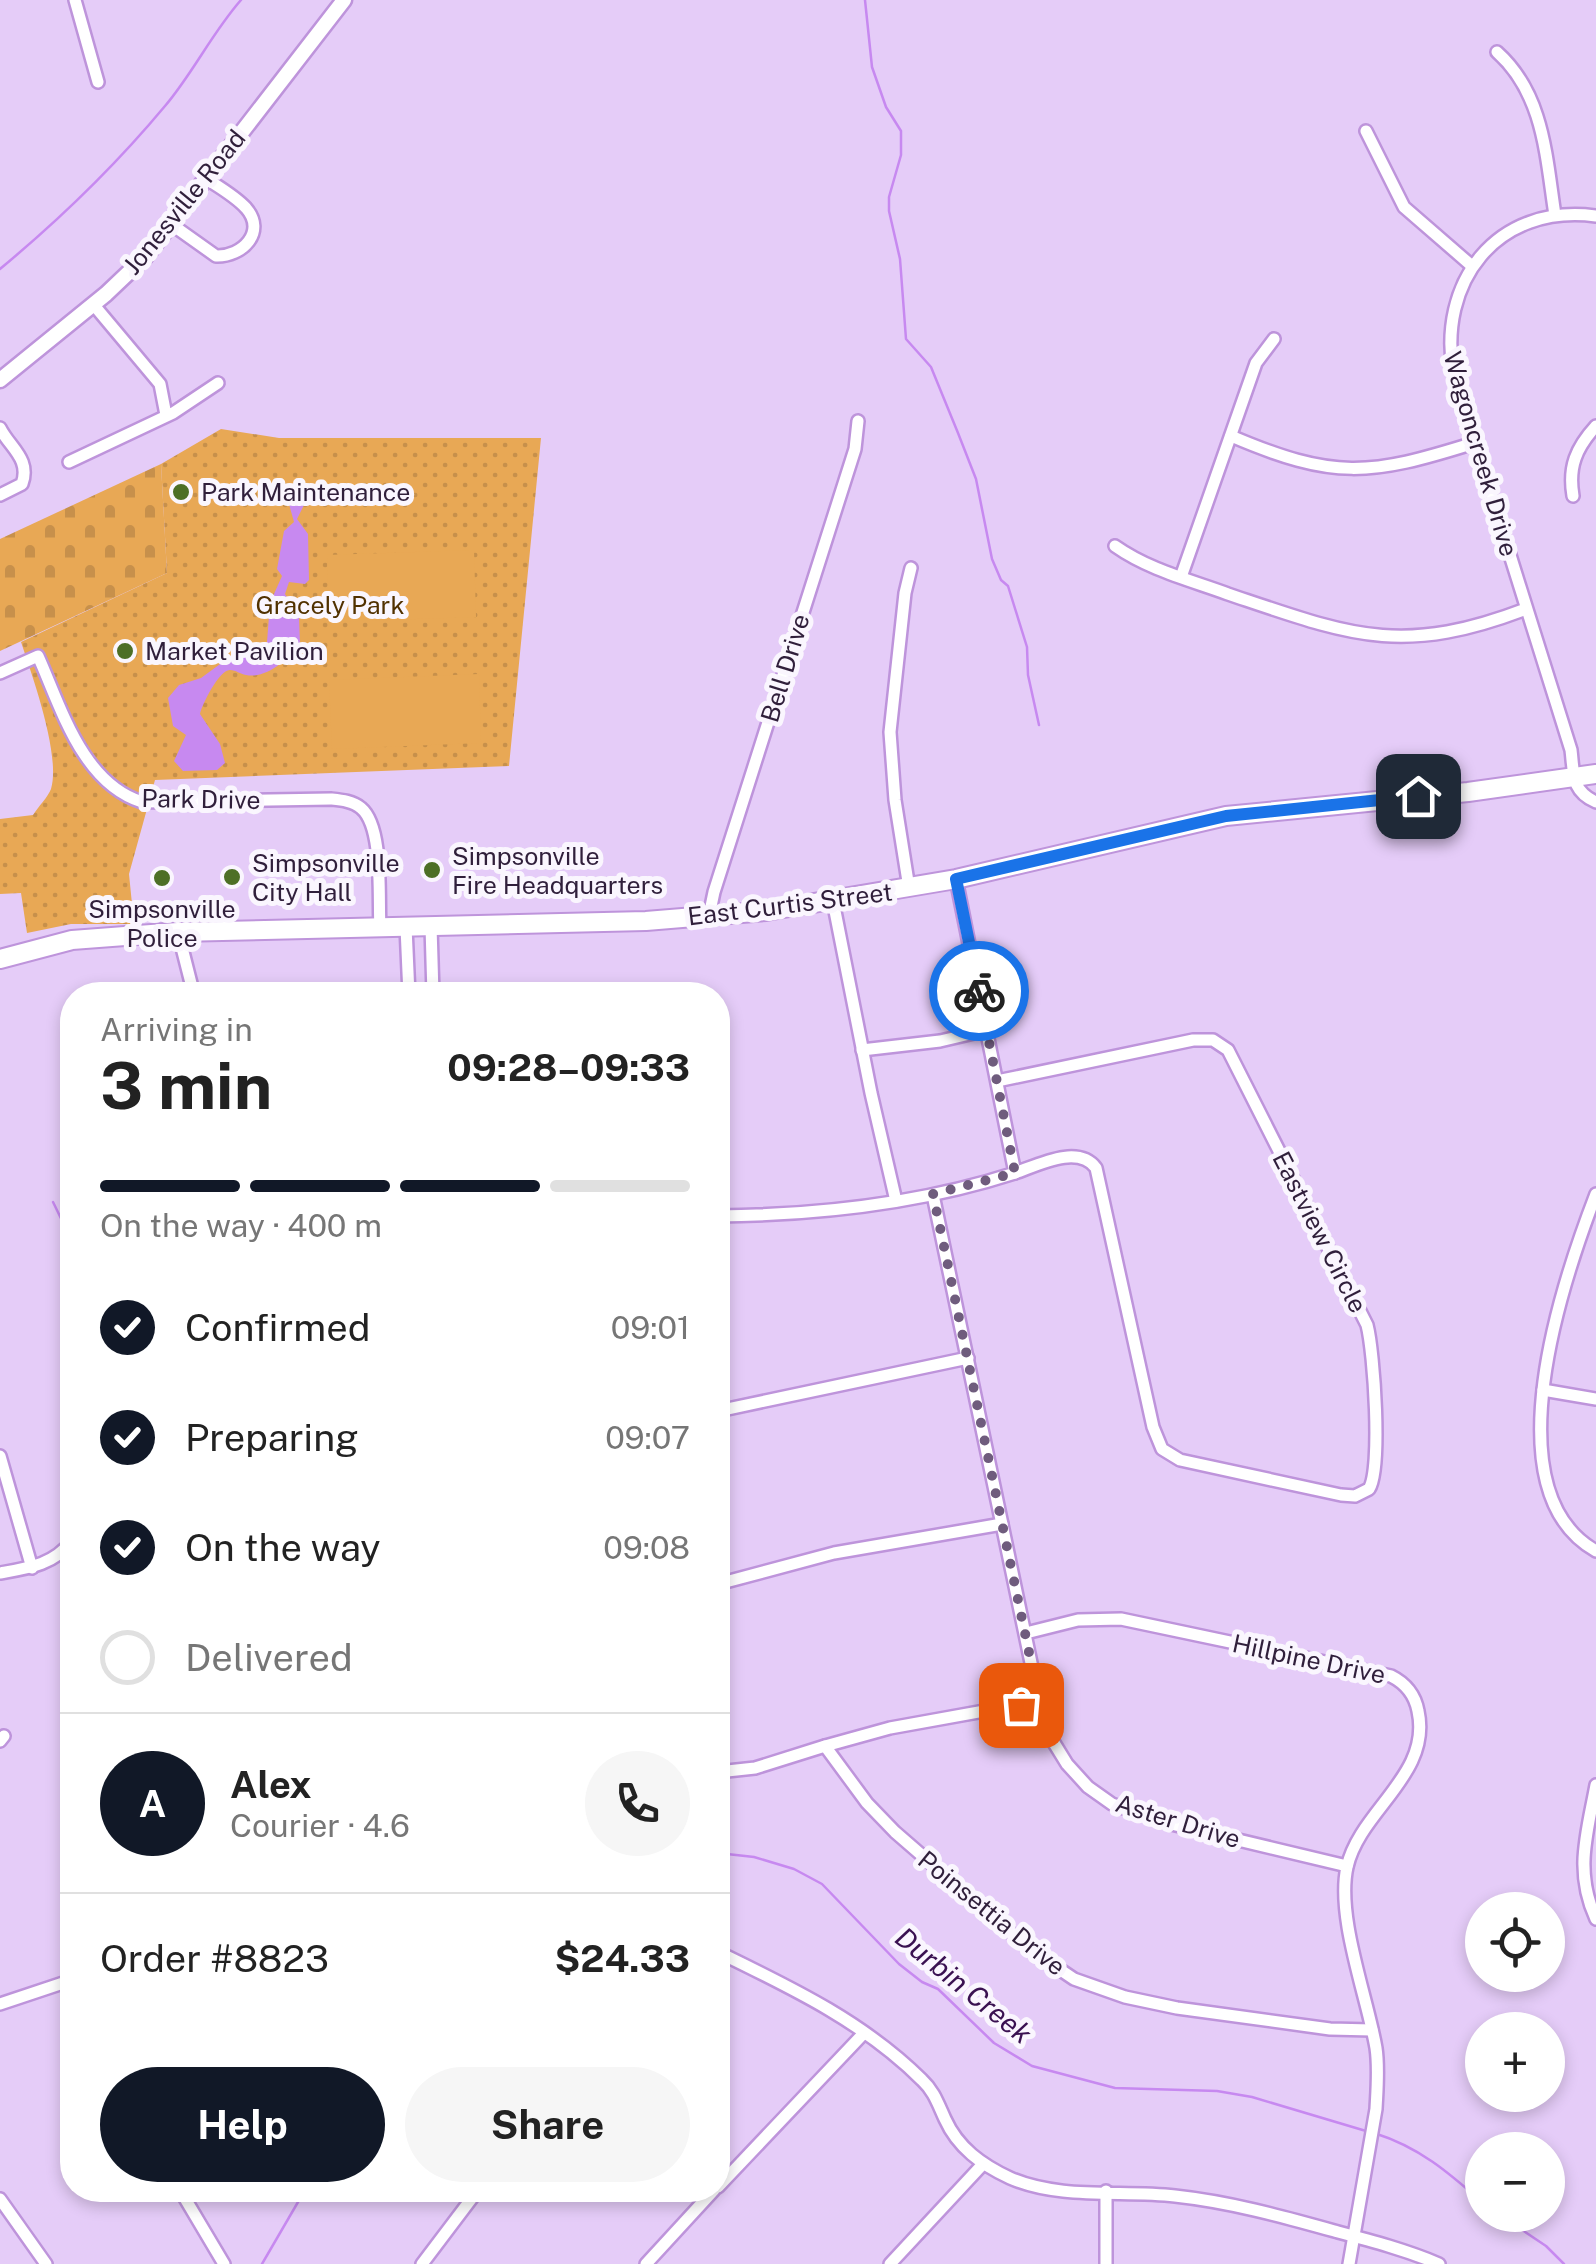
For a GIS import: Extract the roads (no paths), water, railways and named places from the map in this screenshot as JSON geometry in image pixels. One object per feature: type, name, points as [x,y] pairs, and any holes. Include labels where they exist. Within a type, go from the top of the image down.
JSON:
[{"type":"main road","name":"East Curtis Street","points":[[0,960],[72,940],[178,932],[646,921],[710,916],[833,901],[956,879],[1226,816],[1468,792],[1596,774]]},
{"type":"street","points":[[75,0],[98,82]]},
{"type":"street","name":"Jonesville Road","points":[[0,380],[146,256],[344,0]]},
{"type":"street","points":[[1497,52],[1518,72],[1534,106],[1555,215]]},
{"type":"street","points":[[1366,131],[1404,208],[1472,266]]},
{"type":"street","points":[[171,224],[216,256],[232,256],[248,244],[253,227],[250,213],[206,178]]},
{"type":"street","name":"Wagoncreek Drive","points":[[1574,778],[1571,750],[1474,443],[1454,376],[1448,339],[1454,300],[1472,266],[1512,232],[1555,215],[1596,216]]},
{"type":"street","points":[[93,304],[160,384],[166,415]]},
{"type":"street","points":[[1181,577],[1259,356],[1274,339]]},
{"type":"street","points":[[70,462],[166,415],[218,383]]},
{"type":"street","name":"Bell Drive","points":[[710,916],[714,892],[855,449],[858,421]]},
{"type":"street","points":[[1573,496],[1571,467],[1596,426]]},
{"type":"street","points":[[0,428],[18,450],[26,474],[22,484],[0,494]]},
{"type":"street","points":[[1231,436],[1301,463],[1355,470],[1395,466],[1474,443]]},
{"type":"street","points":[[1116,546],[1139,562],[1181,577],[1324,625],[1376,637],[1413,638],[1453,632],[1526,608]]},
{"type":"street","points":[[909,888],[895,800],[890,732],[910,568]]},
{"type":"street","name":"Park Drive","points":[[0,673],[38,656],[91,765],[125,796],[142,802],[331,799],[348,801],[363,810],[371,823],[377,856],[380,928]]},
{"type":"street","points":[[1574,778],[1581,794],[1596,802]]},
{"type":"street","points":[[730,1215],[826,1211],[896,1201],[1015,1173],[956,879]]},
{"type":"street","points":[[833,901],[896,1201]]},
{"type":"street","points":[[431,926],[433,982]]},
{"type":"street","points":[[406,927],[408,982]]},
{"type":"street","points":[[178,932],[191,982]]},
{"type":"street","points":[[862,1050],[940,1041],[987,1030]]},
{"type":"street","name":"Eastview Circle","points":[[997,1081],[1193,1040],[1213,1040],[1228,1050],[1367,1326],[1375,1449],[1375,1476],[1369,1490],[1355,1496],[1341,1495],[1180,1460],[1166,1453],[1152,1427],[1096,1168],[1078,1156],[1015,1173]]},
{"type":"street","name":"Aster Drive","points":[[933,1194],[1039,1700],[1051,1738],[1067,1764],[1088,1787],[1112,1804],[1167,1823],[1347,1866]]},
{"type":"street","points":[[1596,1194],[1592,1216],[1554,1318],[1543,1390],[1542,1437],[1549,1487],[1570,1530],[1596,1552]]},
{"type":"street","points":[[730,1408],[968,1358]]},
{"type":"street","points":[[1543,1390],[1596,1399]]},
{"type":"street","points":[[0,1456],[32,1568]]},
{"type":"street","points":[[730,1581],[834,1554],[1002,1524]]},
{"type":"street","points":[[0,1574],[60,1557]]},
{"type":"street","name":"Hillpine Drive","points":[[1026,1633],[1078,1620],[1121,1619],[1397,1679],[1416,1702],[1419,1740],[1405,1774],[1360,1834],[1347,1866],[1346,1911],[1372,2030],[1378,2084],[1349,2264]]},
{"type":"street","points":[[730,1771],[754,1768],[890,1728],[1039,1700]]},
{"type":"street","name":"Poinsettia Drive","points":[[825,1746],[867,1803],[895,1832],[1031,1950],[1074,1979],[1125,1998],[1177,2008],[1330,2029],[1372,2030]]},
{"type":"street","points":[[1596,1785],[1582,1867],[1586,1898],[1596,1919]]},
{"type":"street","points":[[730,1958],[807,1996],[864,2033],[927,2084],[953,2134],[982,2164],[1012,2179],[1038,2187],[1224,2202],[1354,2236],[1439,2264]]},
{"type":"street","points":[[0,2004],[60,1990]]},
{"type":"street","points":[[730,2173],[864,2033]]},
{"type":"street","points":[[890,2264],[982,2164]]},
{"type":"street","points":[[1106,2192],[1106,2264]]},
{"type":"street","points":[[0,2200],[46,2264]]},
{"type":"street","points":[[187,2202],[224,2264]]},
{"type":"street","points":[[422,2264],[469,2202]]},
{"type":"street","points":[[646,2264],[703,2202]]},
{"type":"waterway","points":[[0,269],[86,192],[146,128],[241,0]]},
{"type":"waterway","points":[[865,0],[872,67],[886,107],[901,131],[901,155],[889,211],[900,259],[906,339],[931,367],[976,479],[992,559],[1008,586],[1027,647],[1028,675],[1039,725]]},
{"type":"waterway","name":"Durbin Creek","points":[[53,1202],[60,1216]]},
{"type":"waterway","name":"Durbin Creek","points":[[730,1854],[794,1869],[822,1884],[899,1964],[938,1989],[994,2043],[1032,2066],[1115,2088],[1217,2091],[1252,2097],[1366,2131]]},
{"type":"waterway","name":"Durbin Creek","points":[[1374,2133],[1419,2153],[1465,2188]]},
{"type":"waterway","points":[[262,2264],[298,2202]]},
{"type":"waterway","name":"Durbin Creek","points":[[1525,2232],[1564,2264]]},
{"type":"place","name":"Park Maintenance","points":[[181,492]]},
{"type":"place","name":"Market Pavilion","points":[[125,651]]},
{"type":"place","name":"Simpsonville Fire Headquarters","points":[[432,870]]},
{"type":"place","name":"Simpsonville City Hall","points":[[232,877]]},
{"type":"place","name":"Simpsonville Police","points":[[162,878]]},
{"type":"park label","name":"Gracely Park","points":[[330,605]]}]
